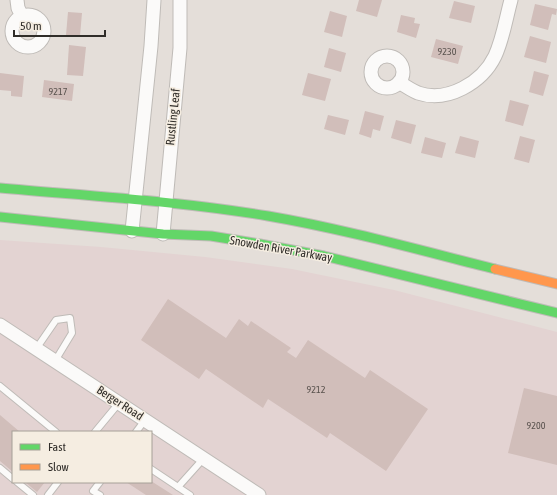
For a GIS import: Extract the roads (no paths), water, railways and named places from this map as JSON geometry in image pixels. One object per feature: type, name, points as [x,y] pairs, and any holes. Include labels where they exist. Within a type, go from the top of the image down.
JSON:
[{"type":"main road","points":[[0,188],[217,208],[269,216],[333,229],[557,284]]},
{"type":"main road","name":"Snowden River Parkway","points":[[0,217],[162,234],[211,236],[260,244],[324,256],[557,313]]},
{"type":"street","points":[[17,0],[18,8],[22,16]]},
{"type":"street","points":[[132,230],[151,46],[154,0]]},
{"type":"street","name":"Rustling Leaf","points":[[162,234],[180,48],[180,0]]},
{"type":"street","points":[[399,82],[419,93],[441,95],[463,88],[472,82],[487,67],[494,57],[511,0]]},
{"type":"street","name":"Berger Road","points":[[0,326],[259,495]]},
{"type":"lane","points":[[36,349],[56,320],[70,318],[72,333],[55,361]]},
{"type":"lane","points":[[0,386],[55,431]]},
{"type":"lane","points":[[96,431],[119,403]]},
{"type":"lane","points":[[137,431],[145,420]]},
{"type":"lane","points":[[178,487],[204,458]]},
{"type":"lane","points":[[0,468],[12,478]]},
{"type":"lane","points":[[152,470],[190,495]]},
{"type":"lane","points":[[18,483],[32,495]]},
{"type":"lane","points":[[48,495],[57,483]]},
{"type":"lane","points":[[99,483],[93,491],[100,495]]}]
